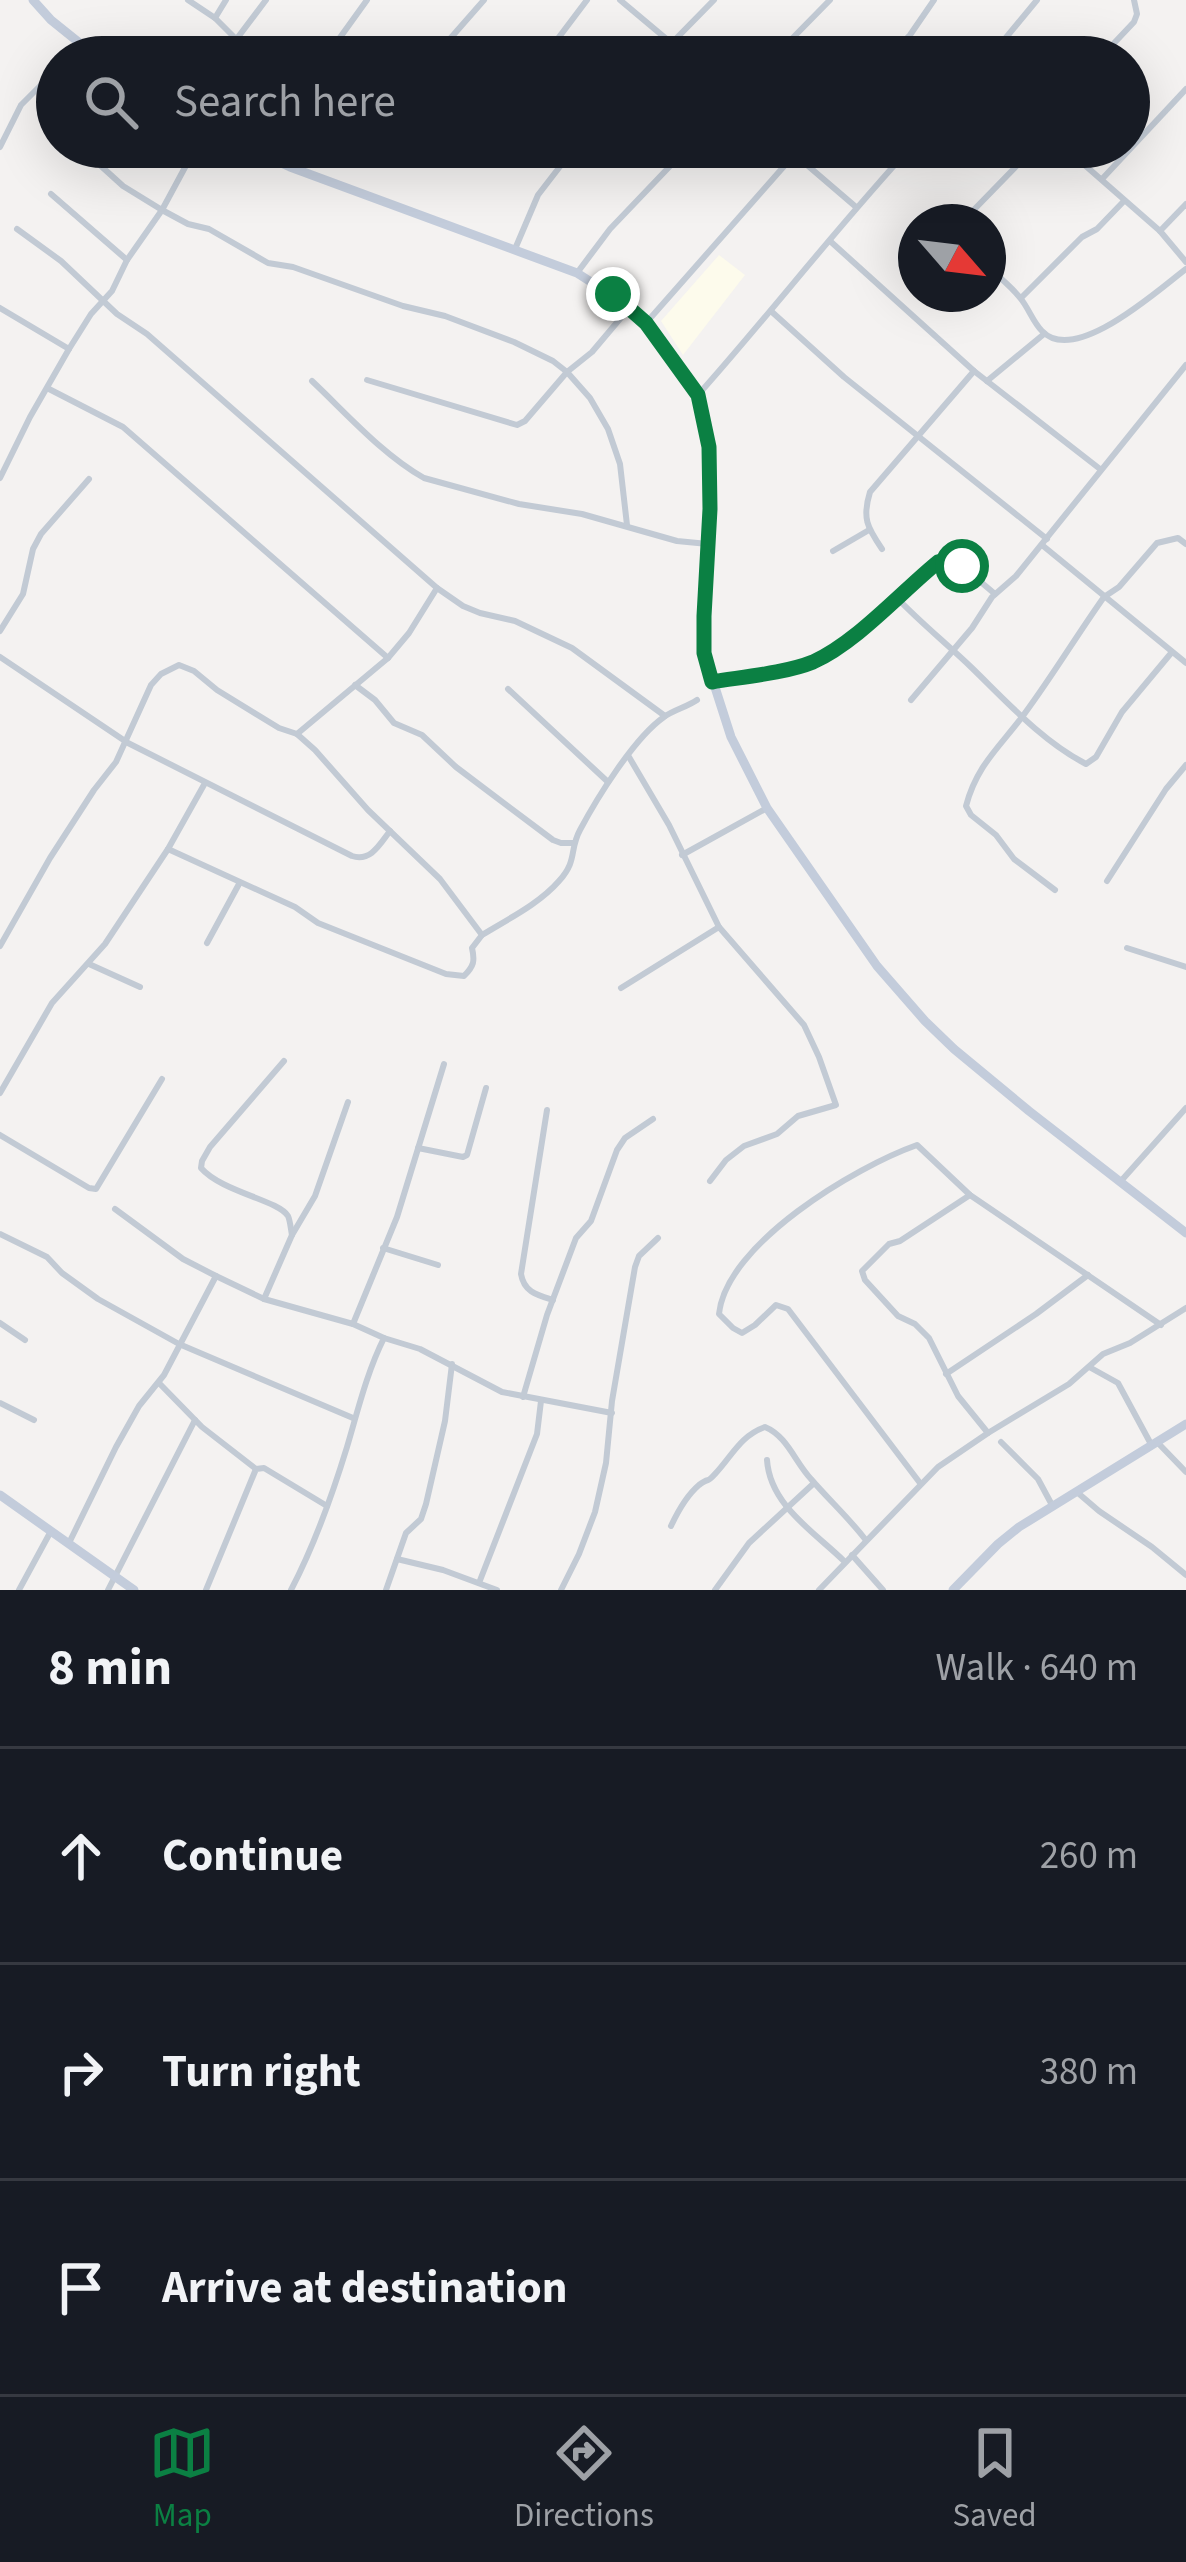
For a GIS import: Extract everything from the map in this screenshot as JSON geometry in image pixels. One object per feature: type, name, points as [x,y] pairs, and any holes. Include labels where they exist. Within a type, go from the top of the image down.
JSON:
[{"type":"street","points":[[33,0],[70,36]]},
{"type":"street","points":[[188,0],[233,36]]},
{"type":"street","points":[[215,18],[226,0]]},
{"type":"street","points":[[237,36],[266,0]]},
{"type":"street","points":[[341,36],[367,0]]},
{"type":"street","points":[[452,36],[484,0]]},
{"type":"street","points":[[560,36],[587,0]]},
{"type":"street","points":[[620,0],[664,36]]},
{"type":"street","points":[[679,36],[714,0]]},
{"type":"street","points":[[795,36],[830,0]]},
{"type":"street","points":[[909,36],[934,0]]},
{"type":"street","points":[[1007,36],[1037,0]]},
{"type":"street","points":[[1121,36],[1137,14],[1134,0]]},
{"type":"street","points":[[1150,127],[1186,88]]},
{"type":"street","points":[[0,147],[21,106],[36,91]]},
{"type":"street","points":[[104,168],[133,194],[268,262],[445,316],[554,361],[590,398],[615,444],[627,525]]},
{"type":"street","points":[[0,478],[69,349],[112,291],[185,168]]},
{"type":"street","points":[[308,168],[577,274],[630,307],[646,323],[698,395],[709,447],[704,653],[730,737],[766,808],[898,992],[954,1049],[1186,1233]]},
{"type":"street","points":[[515,249],[538,195],[559,168]]},
{"type":"street","points":[[577,274],[610,229],[668,168]]},
{"type":"street","points":[[646,323],[783,168]]},
{"type":"street","points":[[810,168],[856,207]]},
{"type":"street","points":[[698,395],[892,168]]},
{"type":"street","points":[[980,204],[1015,168]]},
{"type":"street","points":[[1006,283],[1044,334],[1062,341],[1088,336],[1134,309],[1186,266],[1160,231],[1090,168]]},
{"type":"street","points":[[1102,178],[1111,168]]},
{"type":"street","points":[[50,194],[127,260]]},
{"type":"street","points":[[1021,298],[1124,201]]},
{"type":"street","points":[[1160,231],[1186,204]]},
{"type":"street","points":[[17,229],[147,334],[437,588],[480,614],[515,621],[572,648],[665,716]]},
{"type":"street","points":[[830,241],[974,371],[1100,469]]},
{"type":"street","points":[[367,380],[513,425],[525,421],[630,307]]},
{"type":"street","points":[[0,308],[69,349]]},
{"type":"street","points":[[772,312],[1186,663]]},
{"type":"street","points":[[988,381],[1044,334]]},
{"type":"street","points":[[911,700],[1186,365]]},
{"type":"street","points":[[882,549],[869,530],[865,510],[870,492],[974,371]]},
{"type":"street","points":[[312,381],[374,440],[424,478],[677,541],[708,544]]},
{"type":"street","points":[[47,388],[123,428],[388,658]]},
{"type":"street","points":[[0,631],[23,594],[41,534],[89,479]]},
{"type":"street","points":[[833,551],[869,530]]},
{"type":"street","points":[[1055,890],[1013,859],[971,815],[966,806],[970,788],[987,757],[1022,717],[1104,597],[1119,587],[1156,543],[1178,538],[1186,544]]},
{"type":"street","points":[[712,682],[809,664],[938,562],[950,560],[962,566],[995,594]]},
{"type":"street","points":[[297,734],[388,658],[437,588]]},
{"type":"street","points":[[897,598],[1022,717],[1086,764],[1096,757],[1122,712],[1172,652]]},
{"type":"street","points":[[0,657],[128,743],[361,859],[370,856],[390,831]]},
{"type":"street","points":[[0,946],[50,858],[128,743],[151,685],[179,665],[279,728],[297,734],[440,879],[482,935]]},
{"type":"street","points":[[355,685],[376,700],[394,723],[422,735],[456,767],[553,839],[574,843]]},
{"type":"street","points":[[508,689],[608,782]]},
{"type":"street","points":[[168,849],[318,922],[446,974],[464,976],[475,959],[472,947],[482,935],[551,890],[571,864],[574,843],[608,782],[629,757],[665,716],[697,700]]},
{"type":"street","points":[[629,757],[719,927],[804,1025],[836,1105],[798,1116],[776,1134],[744,1146],[710,1181]]},
{"type":"street","points":[[1107,881],[1186,765]]},
{"type":"street","points":[[0,1093],[52,1003],[89,964],[168,849],[205,783]]},
{"type":"street","points":[[682,856],[766,808]]},
{"type":"street","points":[[207,943],[239,884]]},
{"type":"street","points":[[621,988],[719,927]]},
{"type":"street","points":[[1126,948],[1186,967]]},
{"type":"street","points":[[89,964],[140,987]]},
{"type":"street","points":[[284,1061],[210,1147],[202,1168],[214,1180],[281,1209],[290,1221],[292,1235]]},
{"type":"street","points":[[353,1324],[397,1217],[444,1064]]},
{"type":"street","points":[[0,1135],[95,1189],[162,1079]]},
{"type":"street","points":[[418,1148],[467,1155],[486,1088]]},
{"type":"street","points":[[264,1299],[315,1196],[348,1102]]},
{"type":"street","points":[[1121,1181],[1186,1108]]},
{"type":"street","points":[[547,1109],[521,1274],[523,1285],[534,1294],[553,1300]]},
{"type":"street","points":[[523,1397],[576,1238],[591,1221],[617,1150],[653,1119]]},
{"type":"street","points":[[920,1483],[788,1309],[776,1305],[742,1333],[719,1315],[742,1264],[809,1201],[886,1156],[916,1145],[970,1195],[1161,1325]]},
{"type":"street","points":[[970,1195],[889,1244],[862,1270],[865,1280],[898,1316],[923,1330],[958,1396],[988,1433]]},
{"type":"street","points":[[115,1209],[183,1259],[264,1299],[420,1349],[493,1389],[612,1412]]},
{"type":"street","points":[[0,1234],[47,1257],[98,1299],[178,1344],[353,1418]]},
{"type":"street","points":[[561,1590],[595,1512],[635,1267],[639,1256],[658,1238]]},
{"type":"street","points":[[383,1248],[438,1265]]},
{"type":"street","points":[[946,1374],[1088,1275]]},
{"type":"street","points":[[69,1543],[139,1406],[159,1383],[217,1276]]},
{"type":"street","points":[[819,1590],[920,1483],[957,1453],[1058,1392],[1102,1354],[1186,1307]]},
{"type":"street","points":[[0,1323],[25,1340]]},
{"type":"street","points":[[291,1590],[328,1507],[353,1418],[384,1338]]},
{"type":"street","points":[[386,1590],[406,1532],[421,1519],[426,1504],[446,1421],[452,1364]]},
{"type":"street","points":[[1090,1368],[1118,1383],[1155,1445],[1186,1472]]},
{"type":"street","points":[[159,1383],[195,1420],[256,1469],[264,1468],[328,1507]]},
{"type":"street","points":[[479,1583],[537,1434],[541,1401]]},
{"type":"street","points":[[0,1402],[34,1420]]},
{"type":"street","points":[[108,1590],[195,1420]]},
{"type":"street","points":[[953,1590],[998,1544],[1052,1505],[1186,1424]]},
{"type":"street","points":[[671,1526],[687,1498],[713,1477],[750,1434],[768,1427],[865,1539]]},
{"type":"street","points":[[1000,1442],[1038,1479],[1052,1505]]},
{"type":"street","points":[[767,1460],[771,1481],[809,1532],[849,1558],[883,1590]]},
{"type":"street","points":[[206,1590],[256,1469]]},
{"type":"street","points":[[715,1590],[749,1543],[814,1484]]},
{"type":"street","points":[[1076,1490],[1186,1575]]},
{"type":"street","points":[[0,1495],[134,1590]]},
{"type":"street","points":[[19,1590],[51,1531]]},
{"type":"street","points":[[397,1558],[497,1590]]},
{"type":"shaded area","points":[[719,255],[745,275],[683,355],[661,321]]},
{"type":"route","points":[[613,294],[646,323],[698,395],[709,447],[704,653],[712,682],[809,664],[874,619],[938,562],[956,561],[962,566]]}]
